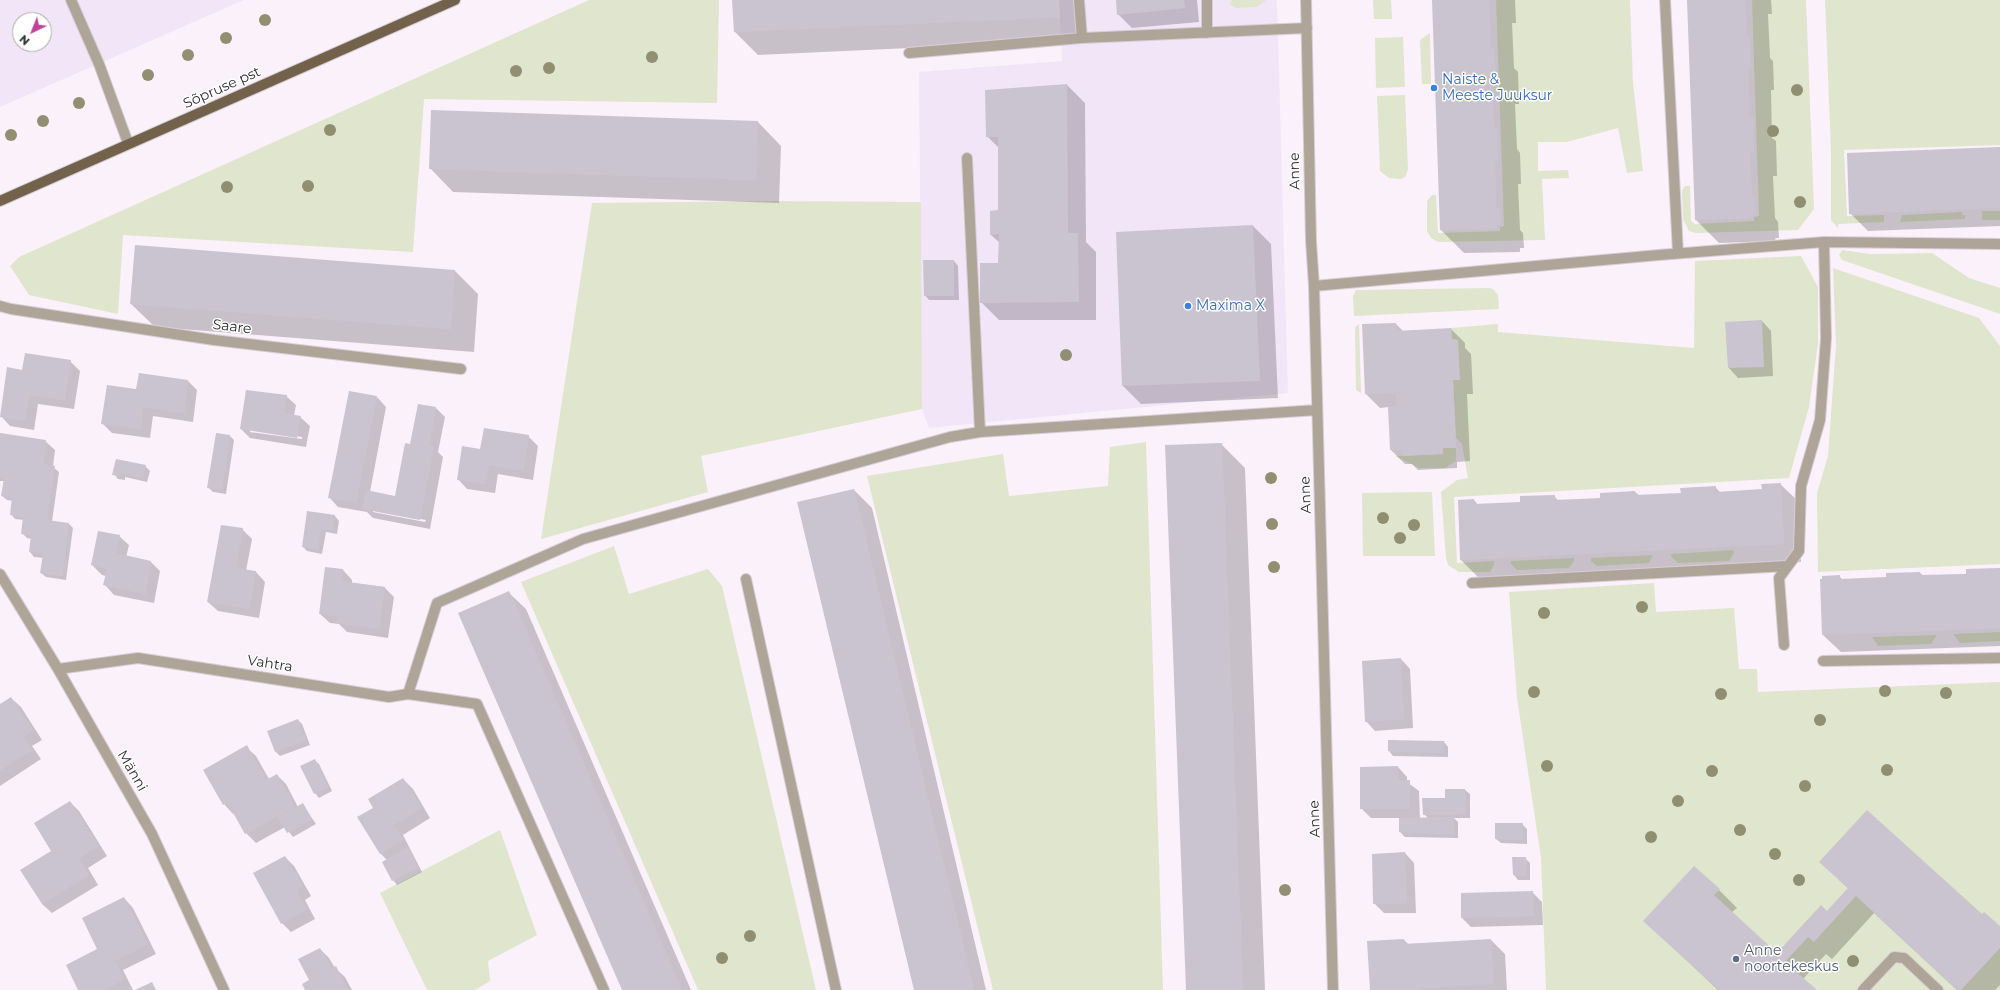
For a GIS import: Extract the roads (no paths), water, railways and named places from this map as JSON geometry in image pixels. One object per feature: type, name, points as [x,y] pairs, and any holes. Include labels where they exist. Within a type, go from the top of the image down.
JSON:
[{"type":"main road","name":"Sõpruse pst","points":[[0,201],[128,143],[174,125],[455,0]]},
{"type":"street","points":[[71,0],[99,64],[128,143]]},
{"type":"street","points":[[1079,0],[1082,38]]},
{"type":"street","points":[[1207,0],[1207,33]]},
{"type":"street","name":"Anne","points":[[1306,0],[1311,241],[1314,286],[1334,990]]},
{"type":"street","points":[[1665,0],[1678,253]]},
{"type":"street","points":[[909,53],[1082,38],[1307,28]]},
{"type":"street","points":[[967,158],[980,432]]},
{"type":"street","points":[[1784,645],[1779,578],[1799,551],[1801,486],[1820,420],[1826,338],[1824,242]]},
{"type":"street","points":[[1314,286],[1678,253],[1824,242],[2000,244]]},
{"type":"street","name":"Saare","points":[[0,306],[11,309],[214,340],[461,368]]},
{"type":"street","points":[[408,694],[437,603],[583,539],[950,437],[980,432],[1317,410]]},
{"type":"street","points":[[1472,583],[1788,566]]},
{"type":"street","name":"Männi","points":[[0,574],[58,669],[152,834],[224,990]]},
{"type":"street","points":[[746,579],[836,990]]},
{"type":"street","name":"Vahtra","points":[[58,669],[138,658],[389,697],[408,694],[477,704],[604,990]]},
{"type":"street","points":[[1823,661],[2000,658]]},
{"type":"street","points":[[1863,990],[1894,957],[1904,958],[1938,990]]},
{"type":"place","name":"Naiste & Meeste Juuksur","points":[[1434,88]]},
{"type":"place","name":"Maxima X","points":[[1188,306]]},
{"type":"place","name":"Anne noortekeskus","points":[[1736,959]]}]
